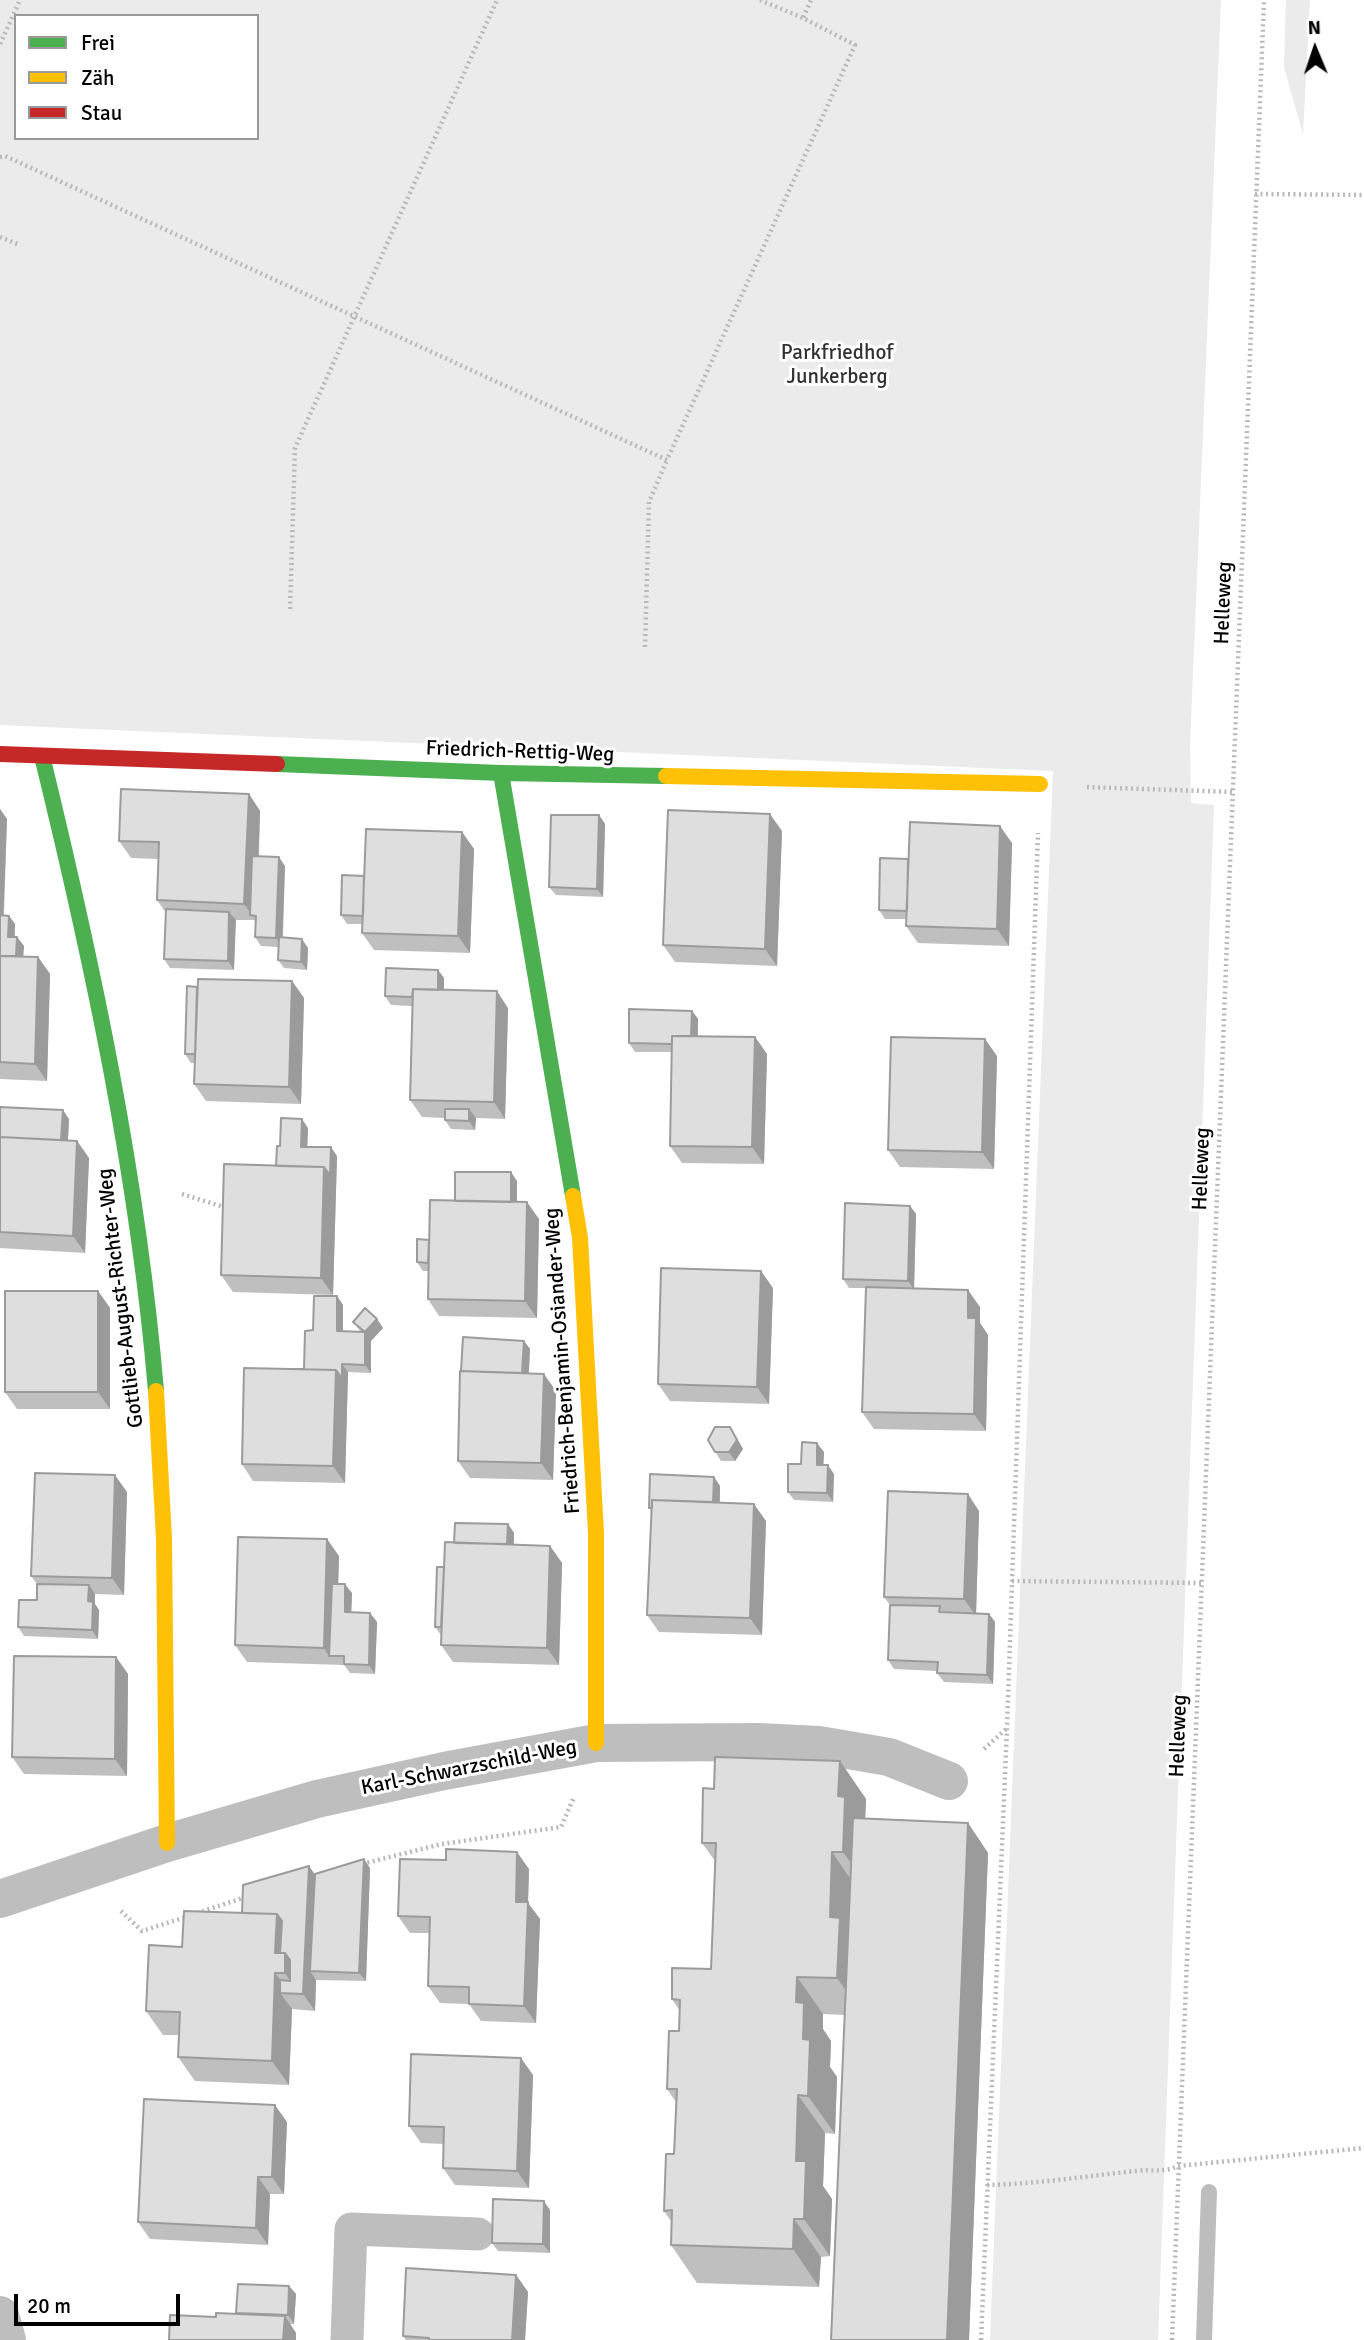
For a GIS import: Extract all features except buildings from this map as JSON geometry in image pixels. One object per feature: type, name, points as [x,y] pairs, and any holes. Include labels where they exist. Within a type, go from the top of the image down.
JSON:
[{"type":"street","name":"Friedrich-Rettig-Weg","points":[[0,754],[501,773],[1040,785]]},
{"type":"street","name":"Gottlieb-August-Richter-Weg","points":[[42,756],[62,832],[92,970],[133,1198],[153,1358],[165,1538],[167,1843]]},
{"type":"street","name":"Friedrich-Benjamin-Osiander-Weg","points":[[501,773],[580,1238],[596,1533],[596,1743]]},
{"type":"street","name":"Karl-Schwarzschild-Weg","points":[[0,1899],[167,1843],[317,1799],[444,1771],[596,1743],[758,1742],[819,1745],[889,1757],[949,1781]]},
{"type":"street","points":[[0,2315],[7,2340]]},
{"type":"lane","points":[[347,2340],[351,2229],[478,2234]]},
{"type":"path","points":[[0,44],[20,0]]},
{"type":"path","points":[[290,609],[295,449],[497,0]]},
{"type":"path","points":[[645,647],[649,502],[855,45],[803,18],[760,0]]},
{"type":"path","points":[[803,18],[811,0]]},
{"type":"path","name":"Helleweg","points":[[1172,2340],[1264,0]]},
{"type":"path","points":[[0,157],[5,156],[667,460]]},
{"type":"path","points":[[1255,194],[1364,195]]},
{"type":"path","points":[[0,237],[20,245]]},
{"type":"path","points":[[981,2340],[1012,1581],[1040,785],[1232,792]]},
{"type":"path","points":[[1012,1581],[1201,1583]]},
{"type":"path","points":[[356,1866],[442,1844],[561,1827],[596,1743]]},
{"type":"path","points":[[79,1873],[142,1931],[248,1896]]},
{"type":"path","points":[[988,2185],[1028,2184],[1141,2170],[1167,2172],[1178,2166],[1364,2148]]},
{"type":"green space","name":"Parkfriedhof Junkerberg","points":[[0,0],[1221,0],[1190,745],[1191,803],[1214,805],[1158,2340],[990,2340],[1053,771],[0,725]]},
{"type":"green space","points":[[1286,0],[1310,0],[1303,135],[1284,67]]},
{"type":"waterway","points":[[1204,2340],[1209,2192]]},
{"type":"traffic: fast","points":[[42,756],[79,913],[111,1071],[138,1230],[156,1391]]},
{"type":"traffic: fast","points":[[277,764],[666,776]]},
{"type":"traffic: fast","points":[[501,773],[573,1196]]},
{"type":"traffic: slow","points":[[666,776],[1040,784]]},
{"type":"traffic: slow","points":[[573,1196],[580,1238],[596,1533],[596,1743]]},
{"type":"traffic: slow","points":[[156,1391],[164,1539],[167,1843]]},
{"type":"traffic: jam","points":[[0,754],[277,764]]}]
